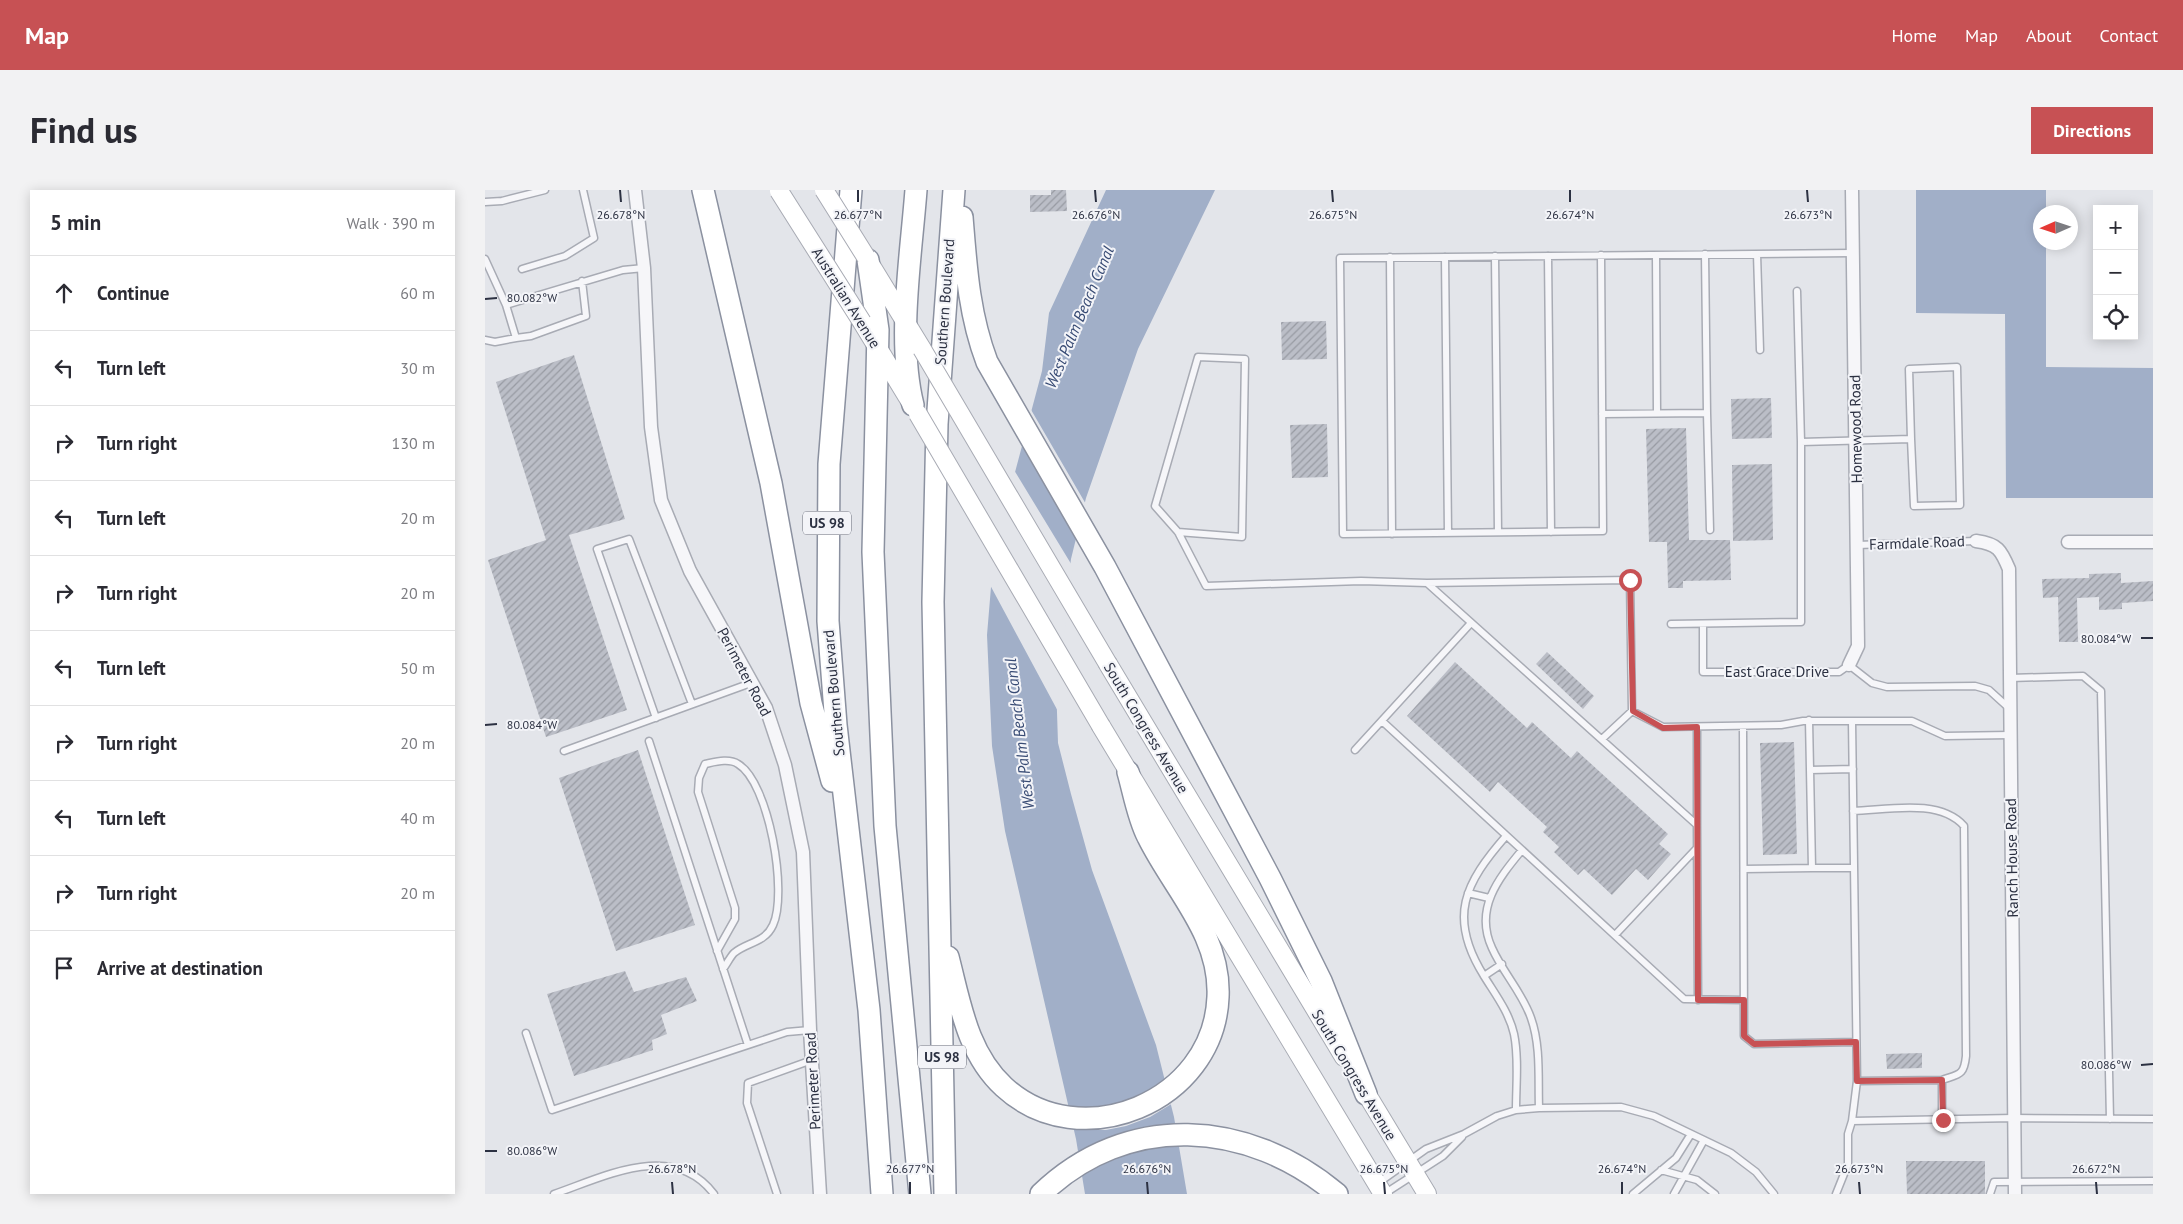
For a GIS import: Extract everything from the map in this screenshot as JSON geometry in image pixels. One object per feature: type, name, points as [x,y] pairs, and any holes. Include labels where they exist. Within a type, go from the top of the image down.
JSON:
[{"type":"highway","points":[[703,190],[769,474],[811,704],[853,856]]},
{"type":"highway","name":"Southern Boulevard","points":[[851,190],[831,429],[827,542],[831,673],[853,856],[874,1062],[882,1194]]},
{"type":"highway","points":[[915,190],[905,361],[915,410]]},
{"type":"highway","name":"Southern Boulevard","points":[[945,1194],[934,654],[935,491],[943,323],[954,190]]},
{"type":"highway","points":[[960,190],[967,283],[975,325],[993,374],[1095,550],[1270,878],[1321,981],[1366,1094]]},
{"type":"highway","points":[[867,258],[875,304],[878,348],[873,494],[877,660],[885,826],[920,1194]]},
{"type":"highway","points":[[938,920],[966,1027],[977,1053],[994,1076],[1015,1096],[1038,1108],[1085,1118],[1123,1112],[1160,1096],[1187,1075],[1198,1061],[1214,1026],[1218,998],[1215,959],[1203,931],[1147,836],[1128,772]]},
{"type":"highway","points":[[1041,1194],[1061,1176],[1084,1160],[1118,1145],[1156,1136],[1177,1134],[1202,1136],[1253,1146],[1282,1157],[1306,1170],[1337,1194]]},
{"type":"main road","name":"Australian Avenue","points":[[779,190],[915,410]]},
{"type":"main road","points":[[824,190],[867,258]]},
{"type":"main road","name":"South Congress Avenue","points":[[867,258],[1108,664],[1427,1194]]},
{"type":"main road","points":[[915,410],[1128,772],[1381,1191]]},
{"type":"street","name":"Perimeter Road","points":[[635,190],[644,268],[651,427],[661,500],[690,570],[765,708],[785,765],[803,852],[810,1030],[820,1194]]},
{"type":"street","name":"Homewood Road","points":[[1849,665],[1858,646],[1852,190]]},
{"type":"street","name":"Ranch House Road","points":[[1976,541],[1991,543],[2003,553],[2009,570],[2015,1188]]},
{"type":"street","points":[[2068,542],[2153,542]]},
{"type":"lane","points":[[485,202],[502,201],[545,190]]},
{"type":"lane","points":[[523,269],[565,256],[594,238],[583,190]]},
{"type":"lane","points":[[1601,255],[1603,531],[1343,534],[1340,258],[1445,256],[1853,253]]},
{"type":"lane","points":[[1705,254],[1710,530]]},
{"type":"lane","points":[[1757,254],[1760,350]]},
{"type":"lane","points":[[1656,255],[1657,414]]},
{"type":"lane","points":[[1445,256],[1448,533]]},
{"type":"lane","points":[[1495,256],[1498,532]]},
{"type":"lane","points":[[1548,256],[1551,532]]},
{"type":"lane","points":[[1390,257],[1393,534]]},
{"type":"lane","points":[[485,259],[487,275],[506,305],[516,338]]},
{"type":"lane","points":[[506,305],[623,270],[644,268]]},
{"type":"lane","points":[[485,340],[495,342],[531,336],[586,316],[582,281]]},
{"type":"lane","points":[[1671,624],[1801,622],[1801,442],[1797,291]]},
{"type":"lane","points":[[1178,532],[1242,536],[1245,359],[1198,357],[1155,506],[1178,532],[1206,586],[1352,581],[1427,583],[1630,580],[1633,711],[1602,739]]},
{"type":"lane","points":[[1957,368],[1960,505],[1914,506],[1911,439],[1909,369],[1957,368]]},
{"type":"lane","points":[[1602,414],[1707,413]]},
{"type":"lane","points":[[1801,442],[1911,439]]},
{"type":"lane","points":[[656,718],[597,549],[629,539],[692,704]]},
{"type":"lane","name":"Farmdale Road","points":[[1857,545],[1976,541]]},
{"type":"lane","points":[[1427,583],[1697,826]]},
{"type":"lane","points":[[1355,750],[1471,623]]},
{"type":"lane","name":"East Grace Drive","points":[[1703,624],[1703,672],[1839,672],[1849,665]]},
{"type":"lane","points":[[1849,665],[1872,683],[1887,686],[1975,686],[1989,690],[2010,710]]},
{"type":"lane","points":[[2010,678],[2083,676],[2101,691],[2110,1119]]},
{"type":"lane","points":[[564,751],[751,683]]},
{"type":"lane","points":[[1633,711],[1663,728],[1781,725],[1809,720],[1912,721],[1945,736],[2010,736]]},
{"type":"lane","points":[[1809,720],[1812,868]]},
{"type":"lane","points":[[1382,721],[1684,999],[1744,1000]]},
{"type":"lane","points":[[1836,1194],[1847,1164],[1848,1134],[1852,1121],[1857,1081],[1852,721]]},
{"type":"lane","points":[[1743,726],[1744,1036],[1754,1044],[1856,1042]]},
{"type":"lane","points":[[1697,727],[1698,1000]]},
{"type":"lane","points":[[649,741],[748,1044]]},
{"type":"lane","points":[[717,951],[735,919],[735,908],[698,792],[698,785],[705,764],[721,761],[737,763],[753,778],[772,832],[780,891],[779,909],[773,927],[763,939],[734,953],[723,969]]},
{"type":"lane","points":[[1810,770],[1853,769]]},
{"type":"lane","points":[[1853,811],[1928,808],[1957,818],[1964,826],[1967,1056],[1965,1070],[1962,1074],[1942,1080],[1857,1081]]},
{"type":"lane","points":[[1506,836],[1474,877],[1468,893],[1464,926],[1467,944],[1483,976],[1507,1015],[1514,1034],[1516,1110]]},
{"type":"lane","points":[[1615,935],[1697,848]]},
{"type":"lane","points":[[1522,850],[1500,877],[1489,898],[1485,916],[1486,931],[1492,949],[1523,997],[1536,1036],[1539,1108]]},
{"type":"lane","points":[[1743,869],[1854,868]]},
{"type":"lane","points":[[1468,893],[1489,898]]},
{"type":"lane","points":[[1483,976],[1502,964]]},
{"type":"lane","points":[[526,1033],[552,1110],[748,1044],[787,1032],[810,1030]]},
{"type":"lane","points":[[777,1194],[747,1103],[748,1083],[812,1060]]},
{"type":"lane","points":[[1942,1080],[1943,1120]]},
{"type":"lane","points":[[1381,1191],[1411,1169],[1426,1149],[1464,1134],[1486,1121],[1516,1110],[1621,1107],[1654,1116],[1731,1153],[1756,1172],[1774,1194]]},
{"type":"lane","points":[[1852,1121],[2014,1118],[2153,1119]]},
{"type":"lane","points":[[1381,1191],[1411,1169],[1443,1156],[1464,1134]]},
{"type":"lane","points":[[1633,1194],[1682,1151],[1691,1134]]},
{"type":"lane","points":[[1674,1194],[1704,1140]]},
{"type":"lane","points":[[554,1194],[632,1168],[661,1165],[687,1171],[702,1181],[714,1194]]},
{"type":"lane","points":[[1661,1170],[1697,1180],[1715,1194]]},
{"type":"lane","points":[[1990,1194],[1991,1186],[1995,1182],[2015,1188],[2153,1181]]},
{"type":"water","name":"West Palm Beach Canal","points":[[1106,190],[1215,190],[1138,349],[1086,498],[1071,559],[1056,682],[1058,743],[1071,794],[1092,870],[1156,1045],[1174,1117],[1187,1194],[1085,1194],[1076,1139],[1005,831],[992,746],[987,635],[991,587],[1002,521],[1042,371],[1049,313]]},
{"type":"water","points":[[1916,190],[2046,190],[2046,205],[2033,205],[2033,250],[2046,250],[2046,367],[2153,368],[2153,498],[2006,498],[2005,314],[1916,313]]},
{"type":"pier","points":[[1030,408],[1087,506],[1078,541],[1021,442]]},
{"type":"pier","points":[[1014,470],[1073,567],[1058,682],[1060,715],[989,583],[999,521]]},
{"type":"pier","points":[[1168,1082],[1173,1103],[1150,1117],[1126,1126],[1106,1130],[1071,1129],[1067,1110],[1119,1108]]},
{"type":"building","points":[[1051,190],[1066,190],[1067,211],[1030,212],[1030,195],[1051,195]]},
{"type":"building","points":[[1326,321],[1327,359],[1282,360],[1281,322]]},
{"type":"building","points":[[574,355],[625,519],[569,535],[627,710],[546,737],[488,560],[546,540],[496,382]]},
{"type":"building","points":[[1771,398],[1772,438],[1732,439],[1731,399]]},
{"type":"building","points":[[1327,424],[1328,477],[1292,478],[1290,425]]},
{"type":"building","points":[[1686,428],[1689,540],[1730,540],[1731,580],[1683,581],[1683,588],[1668,588],[1667,542],[1649,542],[1646,429]]},
{"type":"building","points":[[1772,464],[1773,540],[1733,541],[1732,465]]},
{"type":"building","points":[[2121,573],[2121,583],[2153,581],[2153,601],[2122,603],[2122,609],[2099,610],[2099,597],[2077,598],[2078,642],[2059,642],[2058,597],[2043,598],[2042,579],[2089,578],[2089,574]]},
{"type":"building","points":[[1547,652],[1594,696],[1583,709],[1536,664]]},
{"type":"building","points":[[1455,662],[1527,728],[1532,722],[1571,758],[1577,751],[1668,834],[1659,844],[1671,854],[1648,880],[1636,869],[1612,895],[1584,869],[1578,875],[1554,852],[1559,847],[1543,832],[1547,827],[1498,782],[1490,792],[1407,716]]},
{"type":"building","points":[[1794,742],[1797,854],[1763,855],[1760,743]]},
{"type":"building","points":[[638,750],[695,925],[616,951],[559,778]]},
{"type":"building","points":[[625,971],[634,992],[686,977],[697,1001],[661,1015],[667,1034],[652,1040],[653,1050],[574,1076],[547,994]]},
{"type":"building","points":[[1922,1053],[1922,1068],[1887,1069],[1886,1054]]},
{"type":"building","points":[[1906,1161],[1985,1161],[1985,1194],[1907,1194]]},
{"type":"route","points":[[1630,580],[1633,711],[1663,728],[1697,727],[1698,1000],[1744,1000],[1744,1036],[1754,1044],[1856,1042],[1857,1081],[1942,1080],[1943,1120]]}]
